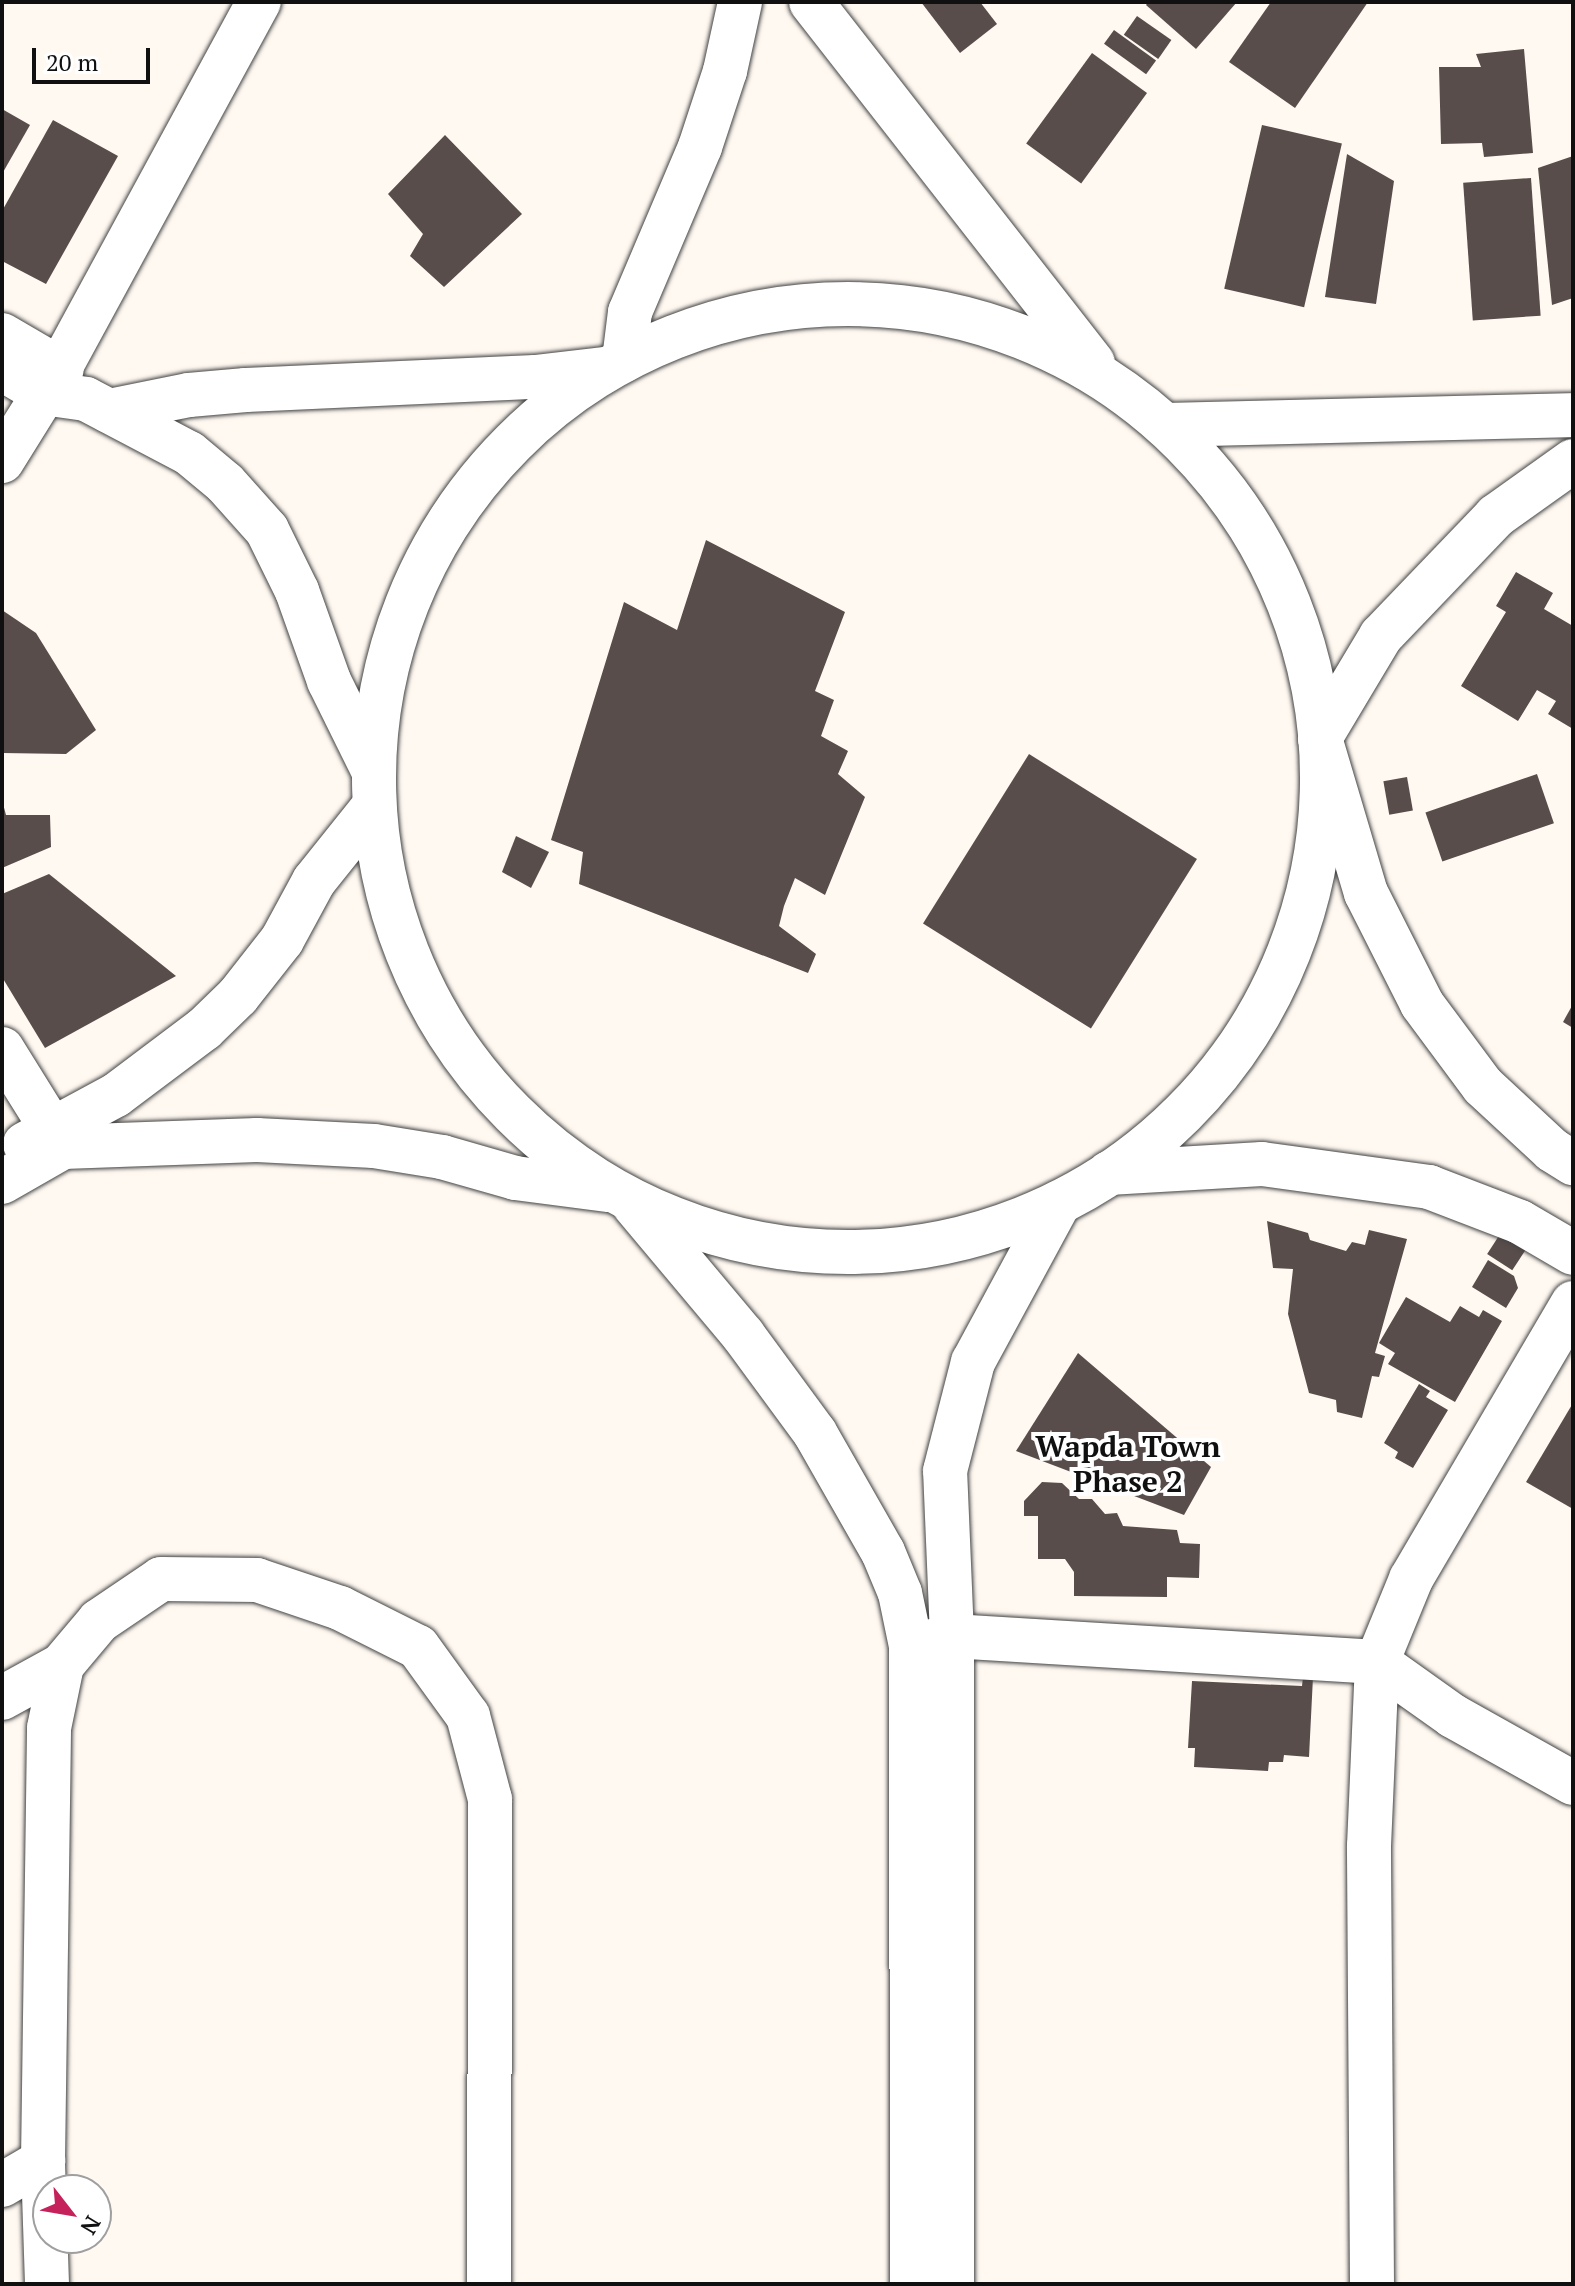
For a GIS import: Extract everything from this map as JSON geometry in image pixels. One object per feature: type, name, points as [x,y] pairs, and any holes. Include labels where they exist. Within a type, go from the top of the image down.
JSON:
[{"type":"street","points":[[2,461],[74,393],[259,2]]},
{"type":"street","points":[[616,364],[630,312],[700,147],[725,71],[740,2]]},
{"type":"street","points":[[811,2],[1104,378]]},
{"type":"street","points":[[952,2284],[932,1641],[900,1593],[883,1552],[815,1433],[743,1335],[621,1197],[516,1120],[443,1029],[395,922],[374,789],[378,711],[391,652],[411,594],[439,540],[472,490],[512,444],[557,403],[616,364],[681,334],[742,315],[803,305],[867,303],[929,310],[990,324],[1049,347],[1104,378],[1167,425],[1227,491],[1273,567],[1304,650],[1320,738],[1366,893],[1422,1004],[1483,1086],[1552,1150],[1573,1163]]},
{"type":"street","points":[[2,335],[74,393],[189,395],[535,377],[616,364]]},
{"type":"street","points":[[2,369],[74,393],[189,453],[225,483],[267,530],[297,591],[329,681],[374,789]]},
{"type":"street","points":[[1167,425],[1573,415]]},
{"type":"street","points":[[2,1157],[57,1138],[257,1140],[374,1146],[442,1157],[515,1178],[621,1197],[715,1235],[801,1251],[890,1252],[976,1235],[1059,1203],[1109,1173],[1175,1120],[1231,1056],[1274,984],[1304,905],[1320,822],[1320,738],[1381,636],[1496,516],[1573,461]]},
{"type":"street","points":[[2,1182],[204,1029],[238,996],[282,940],[314,881],[374,789]]},
{"type":"street","points":[[2,1049],[57,1138]]},
{"type":"street","points":[[1109,1173],[1262,1164],[1429,1187],[1520,1222],[1573,1253]]},
{"type":"street","points":[[912,2284],[932,1641],[945,1471],[973,1362],[1059,1203]]},
{"type":"street","points":[[1372,2284],[1369,1846],[1377,1662],[1411,1579],[1573,1303]]},
{"type":"street","points":[[2,1698],[62,1665],[99,1621],[161,1579],[257,1580],[340,1608],[418,1647],[468,1716],[490,1799],[489,2284]]},
{"type":"street","points":[[932,1641],[1377,1662],[1453,1716],[1573,1783]]},
{"type":"street","points":[[47,2284],[43,2161],[49,1728],[62,1665]]},
{"type":"street","points":[[2,2185],[43,2161]]},
{"type":"building","points":[[921,2],[980,2],[997,24],[960,53]]},
{"type":"building","points":[[1148,2],[1237,2],[1196,49],[1146,5]]},
{"type":"building","points":[[1271,2],[1368,2],[1295,108],[1229,62]]},
{"type":"building","points":[[1137,16],[1171,40],[1158,59],[1124,35]]},
{"type":"building","points":[[1114,30],[1156,61],[1146,74],[1104,44]]},
{"type":"building","points":[[1524,49],[1533,153],[1484,157],[1482,143],[1441,144],[1439,67],[1481,67],[1476,54]]},
{"type":"building","points":[[1092,53],[1147,93],[1081,184],[1026,144]]},
{"type":"building","points":[[2,109],[30,125],[2,174]]},
{"type":"building","points":[[53,120],[118,156],[46,284],[2,261],[2,211]]},
{"type":"building","points":[[1262,125],[1342,143],[1304,307],[1224,289]]},
{"type":"building","points":[[445,135],[522,214],[444,287],[410,256],[423,234],[388,194]]},
{"type":"building","points":[[1347,154],[1394,181],[1376,304],[1325,297]]},
{"type":"building","points":[[1573,156],[1573,298],[1552,305],[1538,168]]},
{"type":"building","points":[[1531,178],[1541,316],[1473,320],[1463,183]]},
{"type":"building","points":[[706,540],[845,612],[815,691],[834,700],[821,736],[848,751],[838,774],[865,797],[825,895],[795,878],[784,906],[779,926],[816,954],[808,973],[579,884],[583,852],[551,840],[624,602],[677,630]]},
{"type":"building","points":[[1516,572],[1553,593],[1544,609],[1573,626],[1573,729],[1548,714],[1556,701],[1537,690],[1518,721],[1461,686],[1506,612],[1496,606]]},
{"type":"building","points":[[2,610],[36,633],[96,730],[66,754],[2,753]]},
{"type":"building","points":[[1029,754],[1197,859],[1091,1029],[923,924]]},
{"type":"building","points":[[1537,774],[1554,823],[1442,862],[1425,812]]},
{"type":"building","points":[[1407,777],[1413,810],[1389,815],[1383,781]]},
{"type":"building","points":[[2,800],[6,815],[50,815],[51,847],[2,868]]},
{"type":"building","points":[[516,836],[549,852],[531,888],[502,872]]},
{"type":"building","points":[[49,874],[176,976],[45,1048],[2,977],[2,894]]},
{"type":"building","points":[[1573,1004],[1573,1028],[1563,1022]]},
{"type":"building","points":[[1267,1221],[1308,1233],[1310,1240],[1346,1251],[1352,1242],[1365,1245],[1369,1230],[1407,1239],[1375,1353],[1385,1356],[1379,1377],[1372,1376],[1362,1418],[1337,1412],[1336,1400],[1309,1393],[1288,1314],[1293,1269],[1273,1268]]},
{"type":"building","points":[[1504,1228],[1529,1244],[1512,1270],[1487,1254]]},
{"type":"building","points":[[1488,1260],[1514,1276],[1518,1288],[1506,1308],[1472,1287]]},
{"type":"building","points":[[1406,1297],[1450,1322],[1460,1306],[1479,1317],[1483,1310],[1502,1321],[1455,1402],[1388,1364],[1395,1353],[1379,1343]]},
{"type":"building","points":[[1078,1353],[1211,1467],[1184,1515],[1016,1451]]},
{"type":"building","points":[[1419,1384],[1430,1391],[1426,1397],[1448,1410],[1413,1468],[1395,1458],[1398,1452],[1384,1443]]},
{"type":"building","points":[[1573,1403],[1573,1509],[1526,1482]]},
{"type":"building","points":[[1042,1482],[1062,1483],[1079,1499],[1092,1499],[1105,1514],[1117,1513],[1123,1526],[1177,1530],[1180,1543],[1200,1544],[1199,1578],[1167,1577],[1167,1597],[1074,1596],[1074,1572],[1065,1559],[1038,1559],[1038,1516],[1024,1516],[1024,1501]]},
{"type":"building","points":[[1303,1677],[1313,1677],[1309,1757],[1284,1755],[1283,1762],[1269,1762],[1268,1771],[1194,1767],[1195,1748],[1188,1748],[1192,1681],[1302,1686]]},
{"type":"district","name":"Wapda Town Phase 2","points":[[1128,1463]]}]
